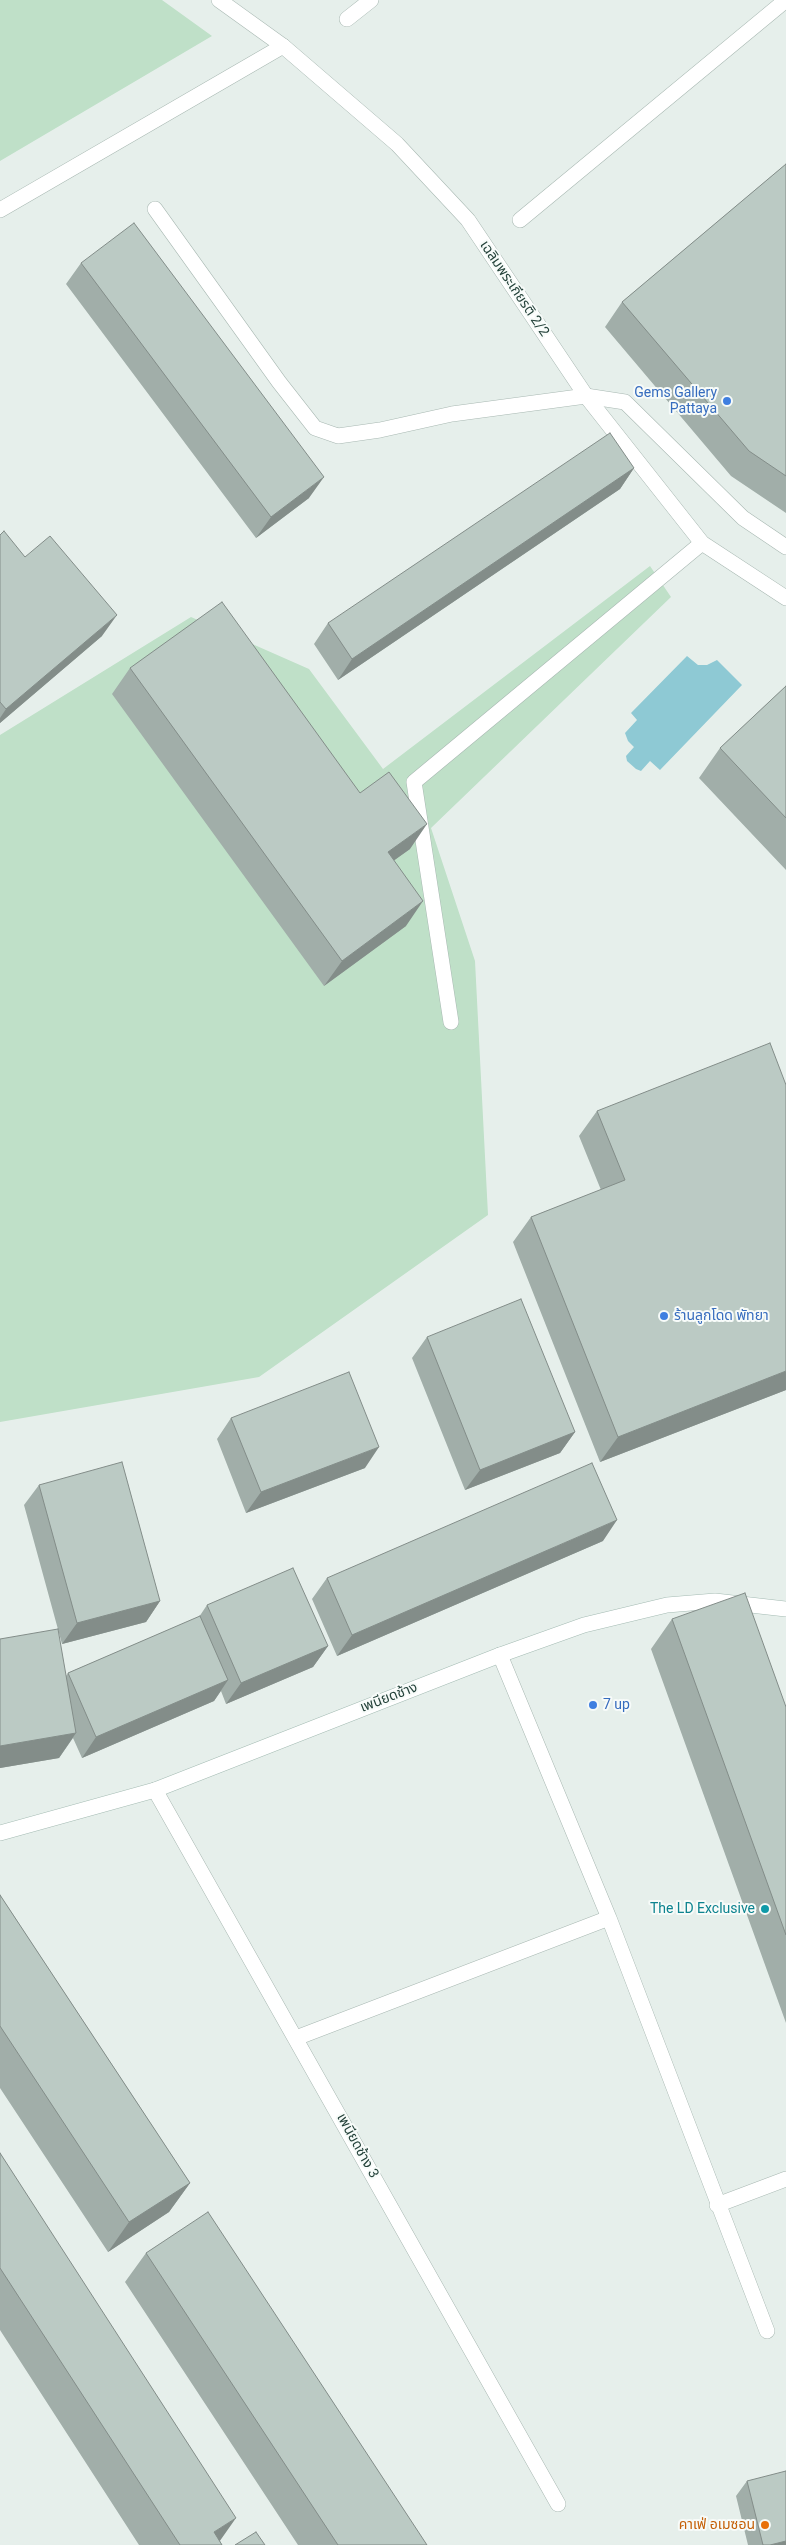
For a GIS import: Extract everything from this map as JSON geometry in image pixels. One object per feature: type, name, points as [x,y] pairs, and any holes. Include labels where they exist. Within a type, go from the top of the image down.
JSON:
[{"type":"street","name":"เฉลิมพระเกียรติ 2/2","points":[[218,0],[283,46],[397,144],[468,220],[586,396],[702,543],[786,598]]},
{"type":"street","points":[[348,19],[371,0]]},
{"type":"street","points":[[520,220],[786,0]]},
{"type":"street","points":[[0,210],[283,46]]},
{"type":"street","points":[[155,209],[279,382],[315,428],[338,436],[380,430],[452,414],[586,396],[625,402],[744,518],[786,547]]},
{"type":"street","points":[[451,1022],[414,782],[702,543]]},
{"type":"street","name":"เพนียดช้าง","points":[[0,1833],[155,1790],[500,1654],[584,1625],[667,1605],[714,1601],[785,1611]]},
{"type":"street","points":[[500,1654],[609,1918],[717,2205],[768,2331]]},
{"type":"street","name":"เพนียดช้าง 3","points":[[155,1790],[558,2504]]},
{"type":"street","points":[[296,2038],[609,1918]]},
{"type":"street","points":[[717,2205],[786,2179]]},
{"type":"green space","points":[[0,0],[162,0],[212,36],[0,161]]},
{"type":"green space","points":[[650,566],[671,597],[431,828],[475,961],[488,1215],[259,1377],[0,1422],[0,735],[191,617],[309,669],[383,769]]},
{"type":"water","points":[[687,656],[698,665],[707,665],[717,660],[742,685],[660,770],[650,761],[641,771],[636,769],[627,761],[626,756],[634,747],[628,741],[625,733],[637,720],[631,713]]},
{"type":"building","name":"Gems Gallery Pattaya","points":[[786,164],[786,476],[749,451],[622,302]]},
{"type":"building","points":[[134,223],[324,477],[271,517],[81,263]]},
{"type":"building","points":[[610,433],[634,468],[352,659],[328,623]]},
{"type":"building","points":[[4,531],[25,557],[50,536],[117,615],[6,709],[0,702],[0,535]]},
{"type":"building","points":[[222,602],[360,793],[389,772],[427,824],[388,852],[423,901],[342,961],[130,668]]},
{"type":"building","points":[[786,686],[786,818],[720,748]]},
{"type":"building","name":"ร้านลูกโดด พัทยา","points":[[770,1043],[786,1085],[786,1371],[618,1437],[531,1217],[625,1180],[597,1111]]},
{"type":"building","points":[[521,1299],[575,1432],[480,1470],[427,1337]]},
{"type":"building","points":[[349,1372],[379,1447],[261,1492],[231,1418]]},
{"type":"building","points":[[122,1462],[160,1601],[77,1623],[39,1485]]},
{"type":"building","points":[[592,1463],[617,1520],[352,1635],[327,1578]]},
{"type":"building","points":[[293,1568],[328,1646],[241,1683],[207,1605]]},
{"type":"building","points":[[745,1593],[786,1707],[786,1935],[672,1619]]},
{"type":"building","points":[[200,1616],[228,1680],[96,1737],[68,1673]]},
{"type":"building","points":[[58,1629],[76,1733],[0,1746],[0,1639]]},
{"type":"building","points":[[0,1895],[190,2183],[129,2222],[0,2026]]},
{"type":"building","points":[[0,2153],[236,2518],[214,2532],[222,2545],[180,2545],[0,2268]]},
{"type":"building","points":[[208,2212],[427,2545],[338,2545],[146,2253]]},
{"type":"building","name":"คาเฟ่ อเมซอน","points":[[786,2471],[786,2541],[763,2545],[747,2481]]},
{"type":"building","points":[[256,2532],[265,2545],[235,2545]]},
{"type":"place","name":"Gems Gallery Pattaya","points":[[727,401]]},
{"type":"place","name":"ร้านลูกโดด พัทยา","points":[[664,1316]]},
{"type":"place","name":"7 up","points":[[593,1705]]},
{"type":"place","name":"The LD Exclusive","points":[[765,1909]]},
{"type":"place","name":"คาเฟ่ อเมซอน","points":[[765,2525]]}]
